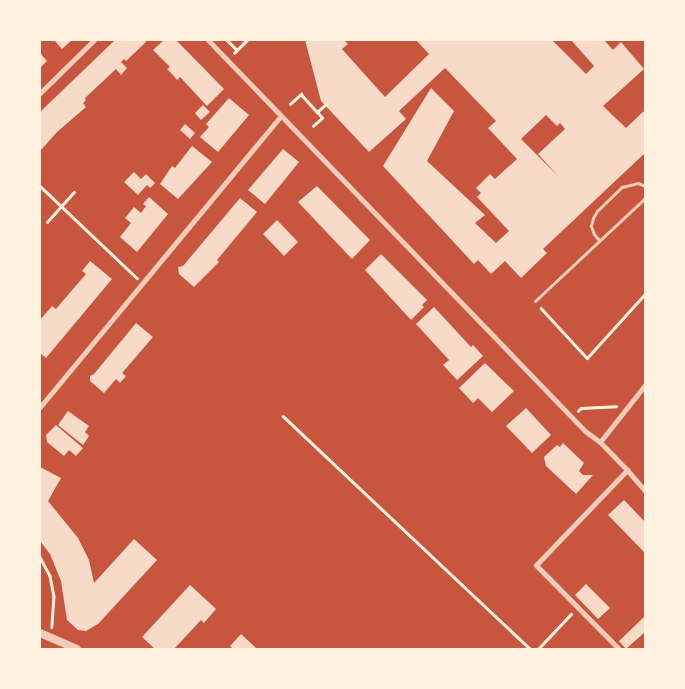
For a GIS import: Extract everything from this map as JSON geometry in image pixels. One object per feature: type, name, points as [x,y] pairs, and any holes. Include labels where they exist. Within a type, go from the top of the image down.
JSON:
[{"type":"street","points":[[40,93],[94,40]]},
{"type":"street","points":[[208,40],[572,418],[600,442],[645,491]]},
{"type":"street","points":[[40,407],[281,116]]},
{"type":"street","points":[[600,442],[645,385]]},
{"type":"street","points":[[620,649],[536,565],[627,470]]},
{"type":"street","points":[[40,633],[77,649]]},
{"type":"lane","points":[[600,240],[594,234],[592,226],[593,218],[597,211],[622,186],[630,183],[645,186]]},
{"type":"lane","points":[[534,301],[645,198]]},
{"type":"path","points":[[227,40],[237,50],[247,40]]},
{"type":"path","points":[[290,104],[301,94],[322,118],[313,126]]},
{"type":"path","points":[[317,112],[325,105]]},
{"type":"path","points":[[40,186],[142,283]]},
{"type":"path","points":[[47,222],[74,192]]},
{"type":"path","points":[[534,301],[587,358],[645,294]]},
{"type":"path","points":[[572,418],[581,408],[630,405]]},
{"type":"path","points":[[283,416],[530,649]]},
{"type":"path","points":[[40,557],[50,576],[54,596],[54,617],[49,637]]},
{"type":"path","points":[[538,649],[577,606]]},
{"type":"building","points":[[54,40],[72,40],[62,49]]},
{"type":"building","points":[[115,40],[144,40],[146,42],[126,61],[124,59],[121,62],[127,68],[121,75],[116,69],[85,98],[86,100],[83,103],[86,107],[57,132],[40,151],[40,112]]},
{"type":"building","points":[[164,40],[176,40],[224,89],[207,106],[180,77],[177,80],[167,69],[170,67],[153,50]]},
{"type":"building","points":[[305,40],[344,40],[348,44],[342,49],[385,97],[429,54],[416,40],[552,40],[586,74],[594,66],[571,40],[604,40],[613,50],[621,42],[644,69],[603,106],[626,128],[645,110],[645,153],[543,249],[547,253],[521,278],[505,261],[491,274],[478,260],[474,264],[383,166],[431,88],[454,111],[427,161],[485,215],[475,223],[496,243],[509,231],[477,197],[481,193],[476,188],[490,174],[495,179],[517,159],[488,128],[496,121],[445,68],[399,111],[406,119],[369,152],[321,101]],"holes":[[[546,115],[557,126],[560,123],[565,129],[538,154],[559,177],[521,139]]]},
{"type":"building","points":[[40,53],[47,61],[40,68]]},
{"type":"building","points":[[229,98],[249,115],[218,152],[200,137],[209,127],[206,124]]},
{"type":"building","points":[[203,105],[210,112],[201,120],[195,113]]},
{"type":"building","points":[[185,124],[195,133],[190,139],[180,130]]},
{"type":"building","points":[[192,146],[212,162],[178,199],[160,184],[172,166],[175,168]]},
{"type":"building","points":[[283,149],[299,162],[265,204],[248,190]]},
{"type":"building","points":[[134,172],[141,179],[146,174],[155,183],[150,188],[147,185],[138,195],[124,182]]},
{"type":"building","points":[[317,186],[370,240],[352,259],[298,202]]},
{"type":"building","points":[[149,197],[168,214],[137,252],[120,237],[131,223],[125,218],[134,207],[141,213],[146,206],[143,204]]},
{"type":"building","points":[[240,198],[257,212],[217,260],[219,262],[194,287],[179,274],[178,267],[183,266]]},
{"type":"building","points":[[277,220],[298,242],[284,256],[263,234]]},
{"type":"building","points":[[381,254],[427,300],[422,305],[424,307],[411,320],[365,270]]},
{"type":"building","points":[[90,261],[112,279],[46,358],[40,353],[40,320],[52,306],[56,309],[86,274],[82,271]]},
{"type":"building","points":[[434,307],[471,347],[473,345],[483,356],[457,380],[443,365],[449,360],[416,324]]},
{"type":"building","points":[[136,323],[153,337],[122,373],[126,376],[120,383],[116,379],[104,393],[90,381],[90,376],[94,374]]},
{"type":"building","points":[[485,363],[514,391],[492,412],[478,398],[473,403],[459,388]]},
{"type":"building","points":[[526,408],[551,435],[532,453],[506,426]]},
{"type":"building","points":[[68,411],[89,426],[85,432],[89,436],[83,445],[58,425]]},
{"type":"building","points":[[56,425],[83,448],[76,456],[69,450],[64,456],[47,442],[46,435]]},
{"type":"building","points":[[563,443],[584,463],[579,471],[583,475],[593,475],[576,494],[546,466],[544,457],[557,445],[560,447]]},
{"type":"building","points":[[40,467],[61,478],[48,501],[78,538],[89,560],[94,583],[134,539],[157,560],[98,624],[86,631],[78,630],[67,620],[61,581],[50,554],[40,541]]},
{"type":"building","points":[[624,500],[645,522],[645,553],[608,515]]},
{"type":"building","points":[[586,584],[610,608],[598,619],[575,595]]},
{"type":"building","points":[[190,585],[216,609],[204,623],[201,620],[174,649],[155,649],[142,637]]},
{"type":"building","points":[[645,616],[645,632],[626,649],[619,641]]},
{"type":"building","points":[[241,634],[257,649],[233,649],[230,646]]}]
